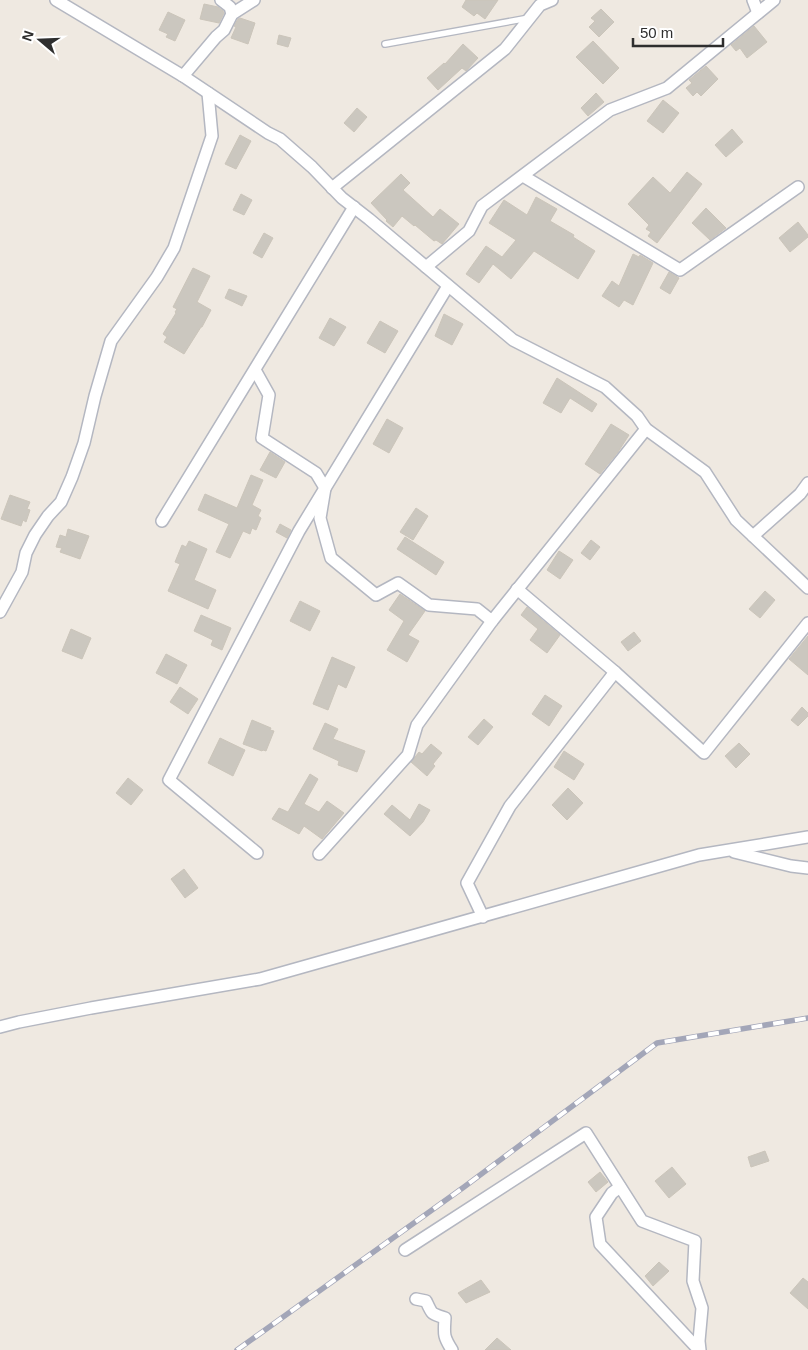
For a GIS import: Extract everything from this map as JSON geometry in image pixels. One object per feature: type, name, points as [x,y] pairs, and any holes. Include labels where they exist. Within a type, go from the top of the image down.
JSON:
[{"type":"street","points":[[56,0],[183,76],[280,139],[312,167],[342,198],[513,340],[605,387],[637,416],[646,429],[705,472],[736,520],[808,588]]},
{"type":"street","points":[[220,0],[230,7],[232,14]]},
{"type":"street","points":[[183,76],[224,30],[232,14],[254,0]]},
{"type":"street","points":[[332,188],[505,49],[540,5],[552,0]]},
{"type":"street","points":[[753,0],[758,14]]},
{"type":"street","points":[[426,267],[469,231],[482,206],[610,110],[667,88],[774,0]]},
{"type":"street","points":[[0,612],[22,572],[26,553],[35,534],[61,502],[72,477],[84,442],[97,389],[112,341],[157,277],[174,248],[212,136],[208,93]]},
{"type":"street","points":[[523,176],[680,270],[798,187]]},
{"type":"street","points":[[162,521],[354,207]]},
{"type":"street","points":[[257,854],[169,780],[299,531],[448,286]]},
{"type":"street","points":[[254,370],[269,395],[262,438],[316,474],[325,488],[320,518],[331,558],[376,595],[398,583],[429,605],[477,609],[492,621]]},
{"type":"street","points":[[319,854],[408,755],[417,725],[492,621],[646,429]]},
{"type":"street","points":[[753,536],[800,494],[808,483]]},
{"type":"street","points":[[517,589],[615,672],[704,753],[808,623]]},
{"type":"street","points":[[482,917],[467,883],[510,806],[615,672]]},
{"type":"street","points":[[0,1028],[19,1022],[91,1008],[260,980],[699,855],[808,837]]},
{"type":"street","points":[[728,850],[791,866],[808,868]]},
{"type":"street","points":[[405,1250],[586,1133],[642,1221],[694,1241],[693,1280],[702,1308],[699,1350]]},
{"type":"street","points":[[620,1187],[612,1193],[596,1218],[600,1244],[699,1350]]},
{"type":"street","points":[[416,1299],[426,1301],[432,1313],[438,1317],[445,1318],[445,1339],[452,1350]]},
{"type":"lane","points":[[386,44],[529,18]]},
{"type":"building","points":[[466,0],[498,0],[485,19],[477,13],[474,16],[462,7]]},
{"type":"building","points":[[204,4],[218,7],[223,11],[224,13],[219,23],[200,19]]},
{"type":"building","points":[[601,9],[614,22],[599,37],[589,27],[595,21],[591,18]]},
{"type":"building","points":[[168,12],[185,20],[175,41],[166,37],[168,34],[159,30]]},
{"type":"building","points":[[240,18],[255,23],[248,44],[231,38],[236,27],[234,26]]},
{"type":"building","points":[[754,26],[767,42],[747,58],[740,48],[736,51],[731,45]]},
{"type":"building","points":[[279,35],[291,38],[288,47],[277,44]]},
{"type":"building","points":[[593,41],[619,68],[603,84],[576,57]]},
{"type":"building","points":[[463,44],[478,58],[466,71],[462,68],[438,90],[427,78],[445,64]]},
{"type":"building","points":[[706,66],[718,79],[701,96],[697,92],[693,96],[686,88],[692,83],[689,80]]},
{"type":"building","points":[[596,93],[604,102],[588,116],[581,108]]},
{"type":"building","points":[[663,100],[679,113],[663,133],[647,121]]},
{"type":"building","points":[[357,108],[367,117],[354,132],[344,123]]},
{"type":"building","points":[[732,129],[743,142],[726,157],[715,145]]},
{"type":"building","points":[[240,135],[251,141],[236,169],[225,164]]},
{"type":"building","points":[[687,172],[702,184],[657,243],[648,236],[651,232],[646,229],[649,225],[628,204],[653,177],[670,193]]},
{"type":"building","points":[[401,174],[410,183],[403,190],[433,217],[440,209],[459,224],[442,244],[436,240],[434,241],[402,216],[393,227],[371,203]]},
{"type":"building","points":[[241,194],[252,200],[244,215],[233,210]]},
{"type":"building","points":[[536,197],[557,209],[550,221],[574,235],[573,237],[595,251],[578,279],[534,251],[511,279],[493,264],[479,283],[466,274],[486,246],[502,257],[516,240],[489,223],[504,200],[527,215]]},
{"type":"building","points":[[706,208],[726,228],[710,240],[692,223]]},
{"type":"building","points":[[798,222],[808,237],[790,252],[779,238]]},
{"type":"building","points":[[264,233],[273,238],[262,258],[253,253]]},
{"type":"building","points":[[633,254],[639,257],[640,255],[653,263],[633,305],[624,300],[619,307],[602,296],[612,281],[619,286]]},
{"type":"building","points":[[193,268],[210,276],[197,302],[211,310],[184,354],[164,342],[167,337],[163,334],[176,313],[177,309],[173,307]]},
{"type":"building","points":[[669,272],[679,278],[670,294],[660,288]]},
{"type":"building","points":[[229,289],[247,296],[242,306],[225,298]]},
{"type":"building","points":[[444,314],[463,324],[452,345],[435,336]]},
{"type":"building","points":[[330,318],[346,327],[334,346],[319,338]]},
{"type":"building","points":[[380,321],[398,331],[385,353],[367,343]]},
{"type":"building","points":[[557,378],[597,404],[592,412],[570,398],[561,413],[543,403]]},
{"type":"building","points":[[387,419],[403,428],[389,453],[373,444]]},
{"type":"building","points":[[611,424],[629,435],[600,474],[585,464]]},
{"type":"building","points":[[270,452],[285,462],[276,478],[260,470]]},
{"type":"building","points":[[251,475],[263,480],[252,505],[261,510],[258,516],[261,518],[256,530],[252,528],[250,534],[243,531],[230,558],[216,552],[229,524],[198,510],[205,494],[237,508]]},
{"type":"building","points":[[10,495],[30,502],[27,509],[30,510],[26,522],[23,520],[21,526],[1,519]]},
{"type":"building","points":[[416,508],[428,516],[413,540],[400,532]]},
{"type":"building","points":[[280,524],[291,530],[287,538],[276,532]]},
{"type":"building","points":[[68,529],[89,536],[80,559],[60,552],[62,548],[56,547],[60,535],[66,537]]},
{"type":"building","points":[[405,537],[444,562],[436,575],[397,549]]},
{"type":"building","points":[[591,540],[600,547],[590,560],[581,553]]},
{"type":"building","points":[[189,541],[207,549],[194,580],[216,590],[208,609],[168,591],[180,564],[175,562],[182,545],[186,547]]},
{"type":"building","points":[[559,551],[573,560],[560,579],[547,570]]},
{"type":"building","points":[[765,591],[775,600],[760,618],[749,609]]},
{"type":"building","points":[[400,594],[425,611],[408,635],[419,641],[407,662],[387,650],[404,621],[389,610]]},
{"type":"building","points":[[300,601],[320,611],[310,631],[290,621]]},
{"type":"building","points":[[527,607],[560,635],[547,653],[530,640],[538,629],[521,615]]},
{"type":"building","points":[[201,615],[231,628],[222,650],[211,645],[213,640],[194,631]]},
{"type":"building","points":[[71,629],[91,638],[82,659],[62,651]]},
{"type":"building","points":[[634,632],[641,641],[628,651],[621,642]]},
{"type":"building","points":[[808,636],[808,675],[789,659]]},
{"type":"building","points":[[166,654],[187,665],[177,684],[156,673]]},
{"type":"building","points":[[332,657],[355,667],[346,688],[338,684],[328,710],[313,704]]},
{"type":"building","points":[[180,687],[198,699],[188,714],[170,702]]},
{"type":"building","points":[[545,695],[562,706],[549,726],[532,714]]},
{"type":"building","points":[[802,707],[808,713],[808,716],[798,726],[791,720]]},
{"type":"building","points":[[484,719],[493,727],[478,745],[468,737]]},
{"type":"building","points":[[252,720],[274,731],[266,751],[243,744]]},
{"type":"building","points":[[325,723],[338,729],[333,739],[365,751],[357,772],[338,765],[339,761],[313,749]]},
{"type":"building","points":[[220,738],[245,750],[233,776],[208,763]]},
{"type":"building","points":[[739,743],[750,754],[736,768],[725,756]]},
{"type":"building","points":[[431,744],[442,753],[433,764],[435,766],[427,776],[411,762],[419,752],[422,754]]},
{"type":"building","points":[[564,751],[584,764],[574,780],[554,767]]},
{"type":"building","points":[[310,774],[318,779],[304,804],[319,812],[327,801],[344,813],[322,839],[304,826],[299,834],[272,819],[279,808],[288,812]]},
{"type":"building","points":[[128,778],[143,790],[131,805],[116,793]]},
{"type":"building","points":[[568,788],[583,803],[567,820],[552,805]]},
{"type":"building","points":[[419,804],[430,810],[423,822],[410,836],[384,814],[392,805],[410,820]]},
{"type":"building","points":[[184,869],[198,888],[185,898],[171,879]]},
{"type":"building","points":[[765,1151],[769,1161],[751,1167],[748,1157]]},
{"type":"building","points":[[672,1167],[686,1184],[669,1198],[655,1181]]},
{"type":"building","points":[[600,1172],[608,1182],[596,1192],[588,1182]]},
{"type":"building","points":[[659,1262],[669,1271],[653,1286],[645,1276]]},
{"type":"building","points":[[803,1278],[808,1282],[808,1309],[790,1293]]},
{"type":"building","points":[[481,1280],[490,1292],[466,1303],[458,1293]]},
{"type":"building","points":[[497,1338],[511,1350],[485,1350]]},
{"type":"railway","points":[[237,1350],[464,1187],[657,1043],[808,1018]]}]
